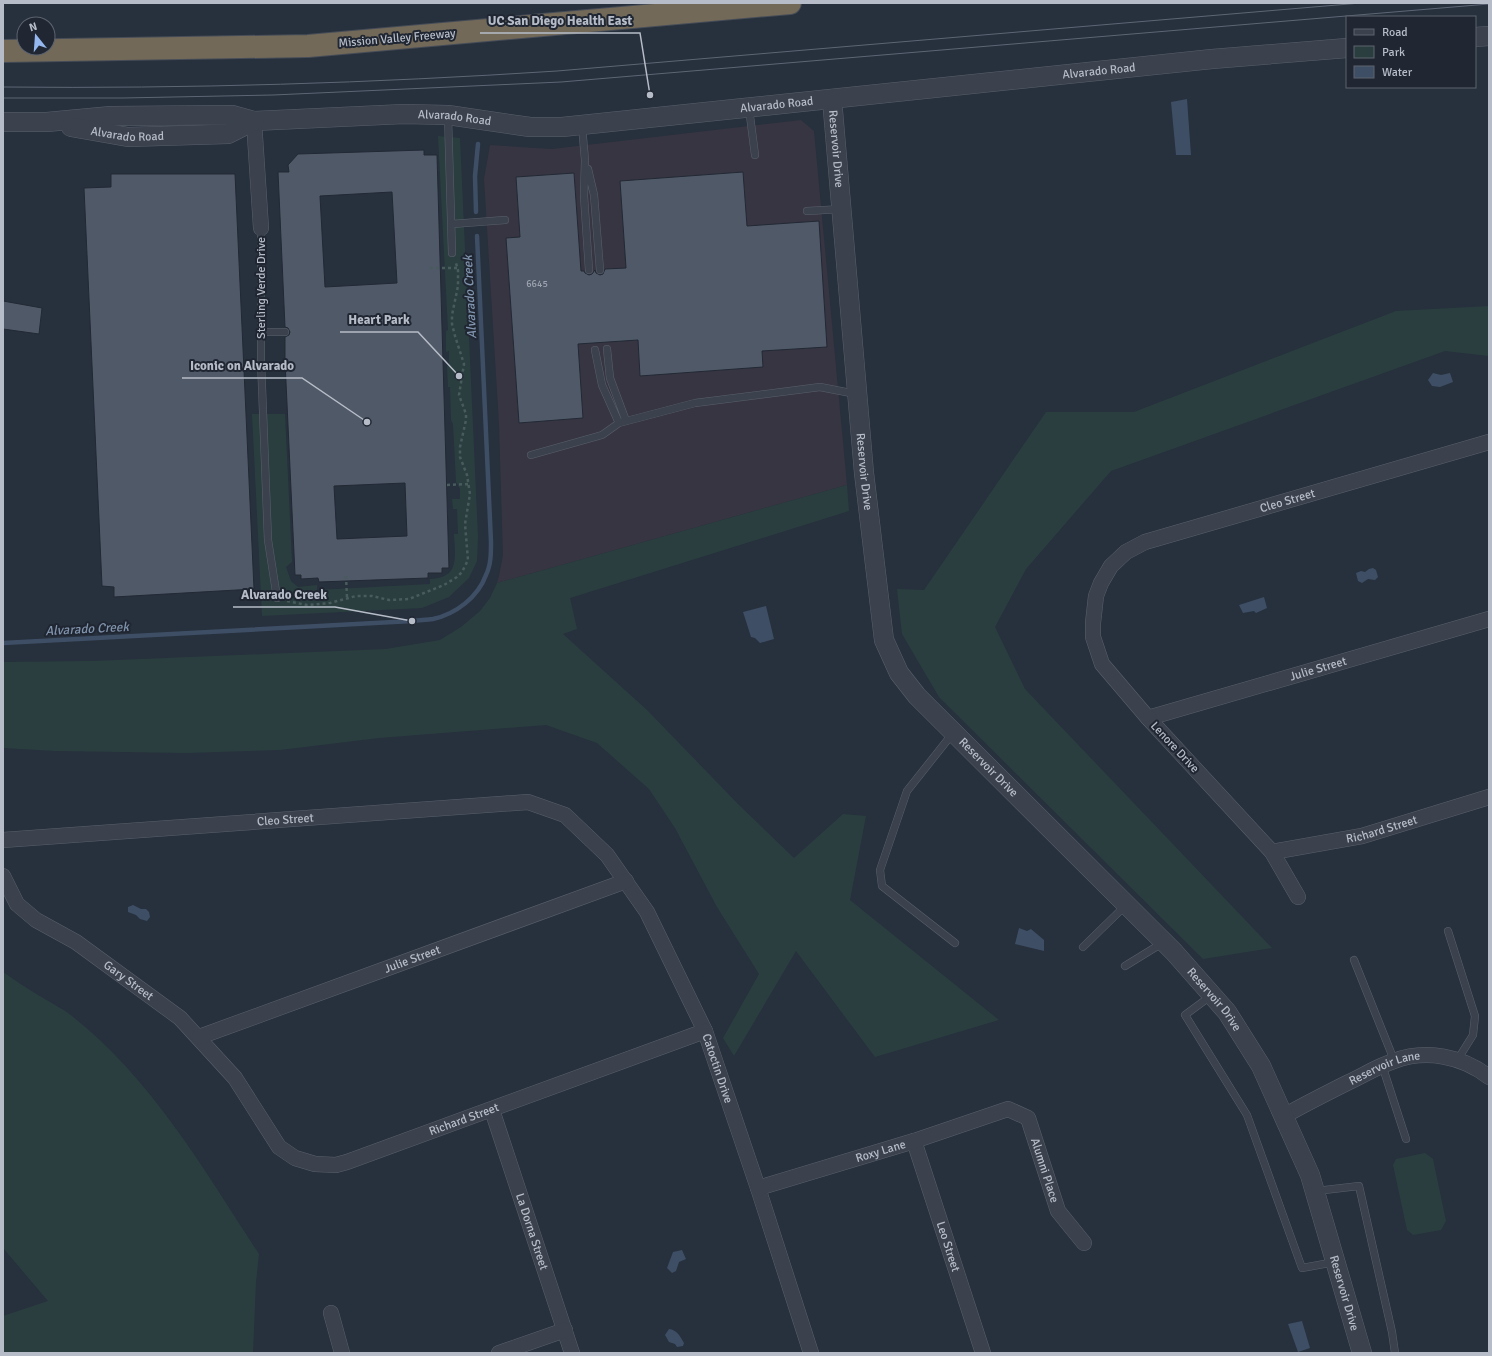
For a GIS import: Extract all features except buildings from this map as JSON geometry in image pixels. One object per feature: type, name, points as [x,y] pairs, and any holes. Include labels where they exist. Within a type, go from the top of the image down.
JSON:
[{"type":"highway","name":"Mission Valley Freeway","points":[[3,51],[308,46],[790,3]]},
{"type":"street","points":[[1476,37],[1489,36]]},
{"type":"street","name":"Alvarado Road","points":[[3,122],[46,122],[111,116],[232,115],[254,121],[404,114],[448,115],[530,127],[582,126],[1212,59],[1346,48]]},
{"type":"street","name":"Reservoir Drive","points":[[832,99],[864,473],[884,640],[899,673],[917,696],[1164,942],[1227,1012],[1261,1066],[1310,1175],[1362,1353]]},
{"type":"street","name":"Sterling Verde Drive","points":[[254,121],[261,228]]},
{"type":"street","name":"Cleo Street","points":[[1101,583],[1111,566],[1118,559],[1135,546],[1145,542],[1489,442]]},
{"type":"street","name":"Lenore Drive","points":[[1101,583],[1096,596],[1093,637],[1096,651],[1102,664],[1148,718],[1272,852],[1298,897]]},
{"type":"street","name":"Julie Street","points":[[1148,718],[1489,619]]},
{"type":"street","name":"Richard Street","points":[[1272,852],[1362,836],[1489,797]]},
{"type":"street","name":"Cleo Street","points":[[3,840],[528,802],[565,815]]},
{"type":"street","name":"Catoctin Drive","points":[[565,815],[607,855],[648,912],[705,1031],[758,1188],[811,1353]]},
{"type":"street","name":"Gary Street","points":[[3,876],[17,904],[36,920],[76,942],[180,1018],[235,1078],[247,1096]]},
{"type":"street","name":"Julie Street","points":[[199,1037],[626,881]]},
{"type":"street","name":"Richard Street","points":[[247,1096],[279,1147],[305,1162],[326,1165],[347,1162],[705,1031]]},
{"type":"street","name":"Reservoir Lane","points":[[1284,1116],[1388,1063],[1420,1055],[1433,1055],[1458,1060],[1470,1064],[1489,1077]]},
{"type":"street","name":"Alumni Place","points":[[1001,1111],[1008,1109],[1028,1118],[1058,1211],[1084,1244]]},
{"type":"street","name":"La Dorna Street","points":[[492,1110],[572,1353]]},
{"type":"street","name":"Roxy Lane","points":[[758,1188],[914,1140],[1001,1111]]},
{"type":"street","name":"Leo Street","points":[[914,1140],[983,1353]]},
{"type":"street","points":[[331,1313],[342,1353]]},
{"type":"street","points":[[499,1353],[565,1330]]},
{"type":"lane","points":[[749,108],[755,155]]},
{"type":"lane","points":[[448,115],[452,253]]},
{"type":"lane","points":[[582,126],[585,160],[584,196],[589,270]]},
{"type":"lane","points":[[585,160],[594,195],[600,270]]},
{"type":"lane","points":[[807,211],[842,209]]},
{"type":"lane","points":[[452,224],[504,220]]},
{"type":"lane","name":"Sterling Verde Drive","points":[[261,228],[262,414],[268,540],[277,598]]},
{"type":"lane","points":[[261,332],[285,332]]},
{"type":"lane","points":[[595,350],[602,385],[622,422]]},
{"type":"lane","points":[[607,350],[610,378],[622,422]]},
{"type":"lane","points":[[531,455],[602,435],[622,422],[695,403],[788,395],[820,387],[858,394]]},
{"type":"lane","points":[[953,733],[907,791],[880,870],[882,886],[955,943]]},
{"type":"lane","points":[[1083,947],[1126,904]]},
{"type":"lane","points":[[1448,932],[1475,1016],[1473,1035],[1458,1060]]},
{"type":"lane","points":[[1124,966],[1164,942]]},
{"type":"lane","points":[[1354,960],[1388,1063],[1406,1139]]},
{"type":"lane","points":[[1212,995],[1186,1015],[1246,1115],[1302,1268],[1336,1262]]},
{"type":"lane","points":[[1314,1191],[1359,1186],[1392,1332],[1395,1353]]},
{"type":"path","points":[[277,598],[307,605],[330,603],[347,598],[372,596],[389,600],[409,599],[444,584],[457,577],[462,572],[468,560],[465,524],[469,504],[469,484],[468,475],[460,457],[460,447],[466,414],[459,395],[464,364],[452,324],[452,315],[458,286],[457,268],[452,253]]},
{"type":"path","points":[[430,268],[457,268]]},
{"type":"path","points":[[447,485],[469,484]]},
{"type":"path","points":[[346,576],[347,598]]},
{"type":"shaded area","points":[[801,120],[814,131],[847,485],[497,583],[503,555],[499,424],[484,179],[490,145],[552,149]]},
{"type":"green space","points":[[438,136],[460,138],[478,537],[477,561],[469,578],[449,597],[422,608],[262,616],[252,414],[285,414],[292,562],[286,567],[291,581],[298,587],[317,585],[317,590],[430,584],[430,579],[440,578],[447,575],[454,565],[454,534],[458,534],[457,509],[453,509],[452,499],[460,499],[460,489],[456,482],[450,387],[448,387],[447,366],[449,365],[449,351],[446,352],[446,331],[448,330]]},
{"type":"green space","points":[[1489,306],[1489,356],[1445,351],[1111,471],[1026,569],[995,627],[1025,689],[1272,948],[1203,959],[939,697],[902,634],[897,589],[924,590],[1046,412],[1134,412],[1396,311]]},
{"type":"green space","points":[[847,485],[849,511],[570,598],[577,629],[563,634],[647,710],[739,805],[794,858],[843,814],[866,816],[850,900],[999,1020],[875,1057],[796,951],[734,1056],[723,1038],[759,974],[717,907],[675,828],[649,789],[597,743],[546,725],[379,738],[280,750],[188,753],[55,751],[3,748],[3,662],[93,661],[386,649],[440,640],[461,627],[480,611],[490,598],[497,583]]},
{"type":"green space","points":[[3,972],[29,990],[68,1013],[101,1041],[152,1097],[197,1158],[218,1190],[259,1254],[256,1282],[253,1353],[3,1353],[3,1316],[48,1301],[3,1248]]},
{"type":"green space","points":[[1425,1153],[1433,1159],[1446,1221],[1441,1230],[1413,1235],[1407,1230],[1393,1165],[1396,1159]]},
{"type":"water","points":[[1187,99],[1191,155],[1176,155],[1171,102]]},
{"type":"water","points":[[1433,373],[1441,375],[1450,373],[1453,382],[1440,387],[1432,386],[1428,380]]},
{"type":"water","points":[[1373,568],[1376,570],[1378,577],[1375,580],[1368,579],[1362,583],[1358,581],[1356,573],[1361,571],[1365,572]]},
{"type":"water","points":[[1264,597],[1267,608],[1256,613],[1254,611],[1243,613],[1239,605]]},
{"type":"water","points":[[766,606],[774,639],[760,643],[755,638],[751,637],[743,612]]},
{"type":"water","points":[[133,905],[141,909],[146,909],[149,912],[150,917],[147,921],[128,912],[128,907]]},
{"type":"water","points":[[1019,928],[1027,931],[1031,929],[1044,940],[1044,951],[1015,944]]},
{"type":"water","points":[[682,1250],[686,1259],[679,1262],[676,1271],[672,1273],[667,1268],[673,1252]]},
{"type":"water","points":[[1302,1321],[1310,1348],[1298,1352],[1288,1324]]},
{"type":"water","points":[[669,1329],[678,1334],[684,1343],[683,1346],[677,1347],[675,1344],[669,1342],[665,1335]]},
{"type":"waterway","name":"Alvarado Creek","points":[[476,212],[475,176],[478,144]]},
{"type":"waterway","name":"Alvarado Creek","points":[[3,643],[433,619],[442,617],[458,609],[472,597],[478,590],[488,571],[491,550],[477,236]]},
{"type":"tram line","points":[[3,87],[142,87],[350,82],[557,71],[1361,3]]},
{"type":"tram line","points":[[1346,16],[1489,4]]},
{"type":"tram line","points":[[3,98],[123,98],[273,95],[561,82],[1346,16]]},
{"type":"place","name":"UC San Diego Health East","points":[[650,95]]},
{"type":"place","name":"Heart Park","points":[[459,376]]},
{"type":"place","name":"Iconic on Alvarado","points":[[367,422]]},
{"type":"place","name":"Alvarado Creek","points":[[412,621]]}]
